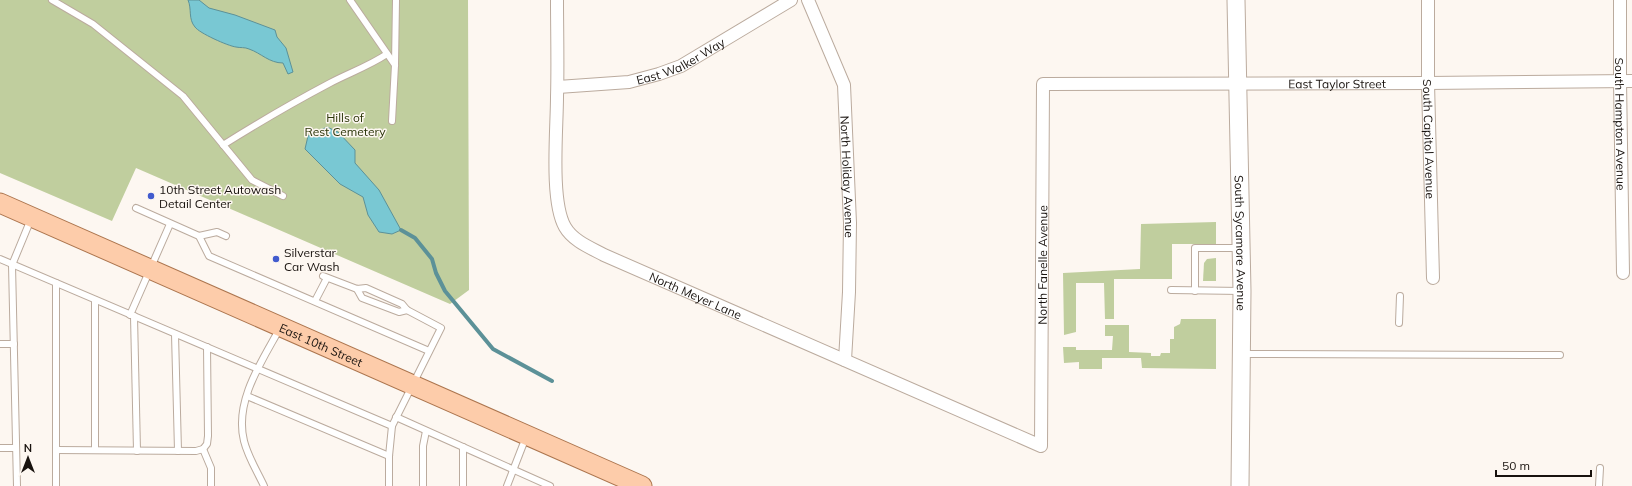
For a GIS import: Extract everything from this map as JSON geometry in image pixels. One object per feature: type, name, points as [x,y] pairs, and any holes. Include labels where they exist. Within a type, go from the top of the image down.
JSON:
[{"type":"main road","name":"South Sycamore Avenue","points":[[1236,0],[1242,291],[1240,486]]},
{"type":"main road","name":"East 10th Street","points":[[0,203],[642,486]]},
{"type":"street","name":"North Meyer Lane","points":[[557,0],[558,87],[556,186],[558,202],[565,227],[573,236],[586,246],[604,255],[1041,446]]},
{"type":"street","name":"East Walker Way","points":[[558,87],[629,82],[659,74],[680,66],[791,0]]},
{"type":"street","name":"North Holiday Avenue","points":[[808,0],[844,85],[850,223],[849,292],[845,360]]},
{"type":"street","name":"South Capitol Avenue","points":[[1428,0],[1428,83],[1433,278]]},
{"type":"street","name":"South Hampton Avenue","points":[[1620,0],[1623,273]]},
{"type":"street","name":"East Taylor Street","points":[[1043,84],[1632,81]]},
{"type":"street","name":"North Fanelle Avenue","points":[[1041,446],[1043,84]]},
{"type":"lane","points":[[52,0],[93,24],[183,96],[252,180],[283,196]]},
{"type":"lane","points":[[350,0],[395,65]]},
{"type":"lane","points":[[392,121],[396,0]]},
{"type":"lane","points":[[223,145],[331,82],[375,63],[387,54]]},
{"type":"lane","points":[[136,208],[199,236],[217,232],[226,236]]},
{"type":"lane","points":[[17,486],[12,264],[32,217]]},
{"type":"lane","points":[[137,450],[132,315],[170,224]]},
{"type":"lane","points":[[199,236],[209,256],[429,351]]},
{"type":"lane","points":[[1195,291],[1195,248],[1240,248]]},
{"type":"lane","points":[[0,259],[392,426]]},
{"type":"lane","points":[[315,301],[325,277],[357,289],[366,288],[402,304],[407,310],[441,328],[392,426],[389,456],[389,486]]},
{"type":"lane","points":[[56,283],[56,486]]},
{"type":"lane","points":[[357,289],[362,298],[399,312],[407,310]]},
{"type":"lane","points":[[1172,290],[1242,291]]},
{"type":"lane","points":[[1399,323],[1400,296]]},
{"type":"lane","points":[[95,450],[96,300]]},
{"type":"lane","points":[[264,486],[250,458],[244,440],[242,417],[247,396],[258,369],[281,327]]},
{"type":"lane","points":[[175,334],[178,451]]},
{"type":"lane","points":[[0,344],[14,344]]},
{"type":"lane","points":[[56,450],[178,451],[203,449],[207,444],[208,436],[207,347]]},
{"type":"lane","points":[[1242,354],[1560,355]]},
{"type":"lane","points":[[247,396],[389,456]]},
{"type":"lane","points":[[396,418],[550,486]]},
{"type":"lane","points":[[423,486],[423,446],[426,431]]},
{"type":"lane","points":[[507,486],[527,436]]},
{"type":"lane","points":[[463,447],[463,486]]},
{"type":"lane","points":[[0,448],[16,448]]},
{"type":"lane","points":[[203,449],[211,468],[211,486]]},
{"type":"lane","points":[[1599,486],[1600,468]]},
{"type":"green space","name":"Hills of Rest Cemetery","points":[[0,0],[468,0],[469,290],[450,304],[136,168],[112,221],[0,173]]},
{"type":"green space","points":[[1216,222],[1216,244],[1172,244],[1172,279],[1114,279],[1114,319],[1105,319],[1104,283],[1076,283],[1076,332],[1064,335],[1063,273],[1140,269],[1141,224]]},
{"type":"green space","points":[[1216,258],[1216,281],[1203,281],[1204,263],[1207,259]]},
{"type":"green space","points":[[1181,319],[1216,319],[1216,369],[1142,368],[1141,358],[1102,358],[1102,369],[1079,369],[1079,362],[1064,363],[1063,347],[1076,347],[1076,350],[1112,350],[1113,336],[1105,336],[1105,325],[1129,325],[1129,352],[1151,353],[1151,356],[1160,356],[1161,353],[1170,353],[1170,339],[1174,339],[1174,327],[1180,324]]},
{"type":"water","points":[[188,0],[199,0],[209,8],[235,15],[275,30],[277,37],[286,48],[293,72],[288,74],[283,63],[269,60],[247,48],[227,44],[198,30],[192,21]]},
{"type":"water","points":[[327,127],[338,132],[355,150],[355,163],[379,190],[401,230],[392,234],[379,232],[368,215],[363,197],[340,184],[305,149],[308,136]]},
{"type":"waterway","points":[[401,230],[415,238],[432,259],[436,273],[445,291],[493,349],[552,381]]},
{"type":"place","name":"10th Street Autowash Detail Center","points":[[151,196]]},
{"type":"place","name":"Silverstar Car Wash","points":[[276,259]]}]
